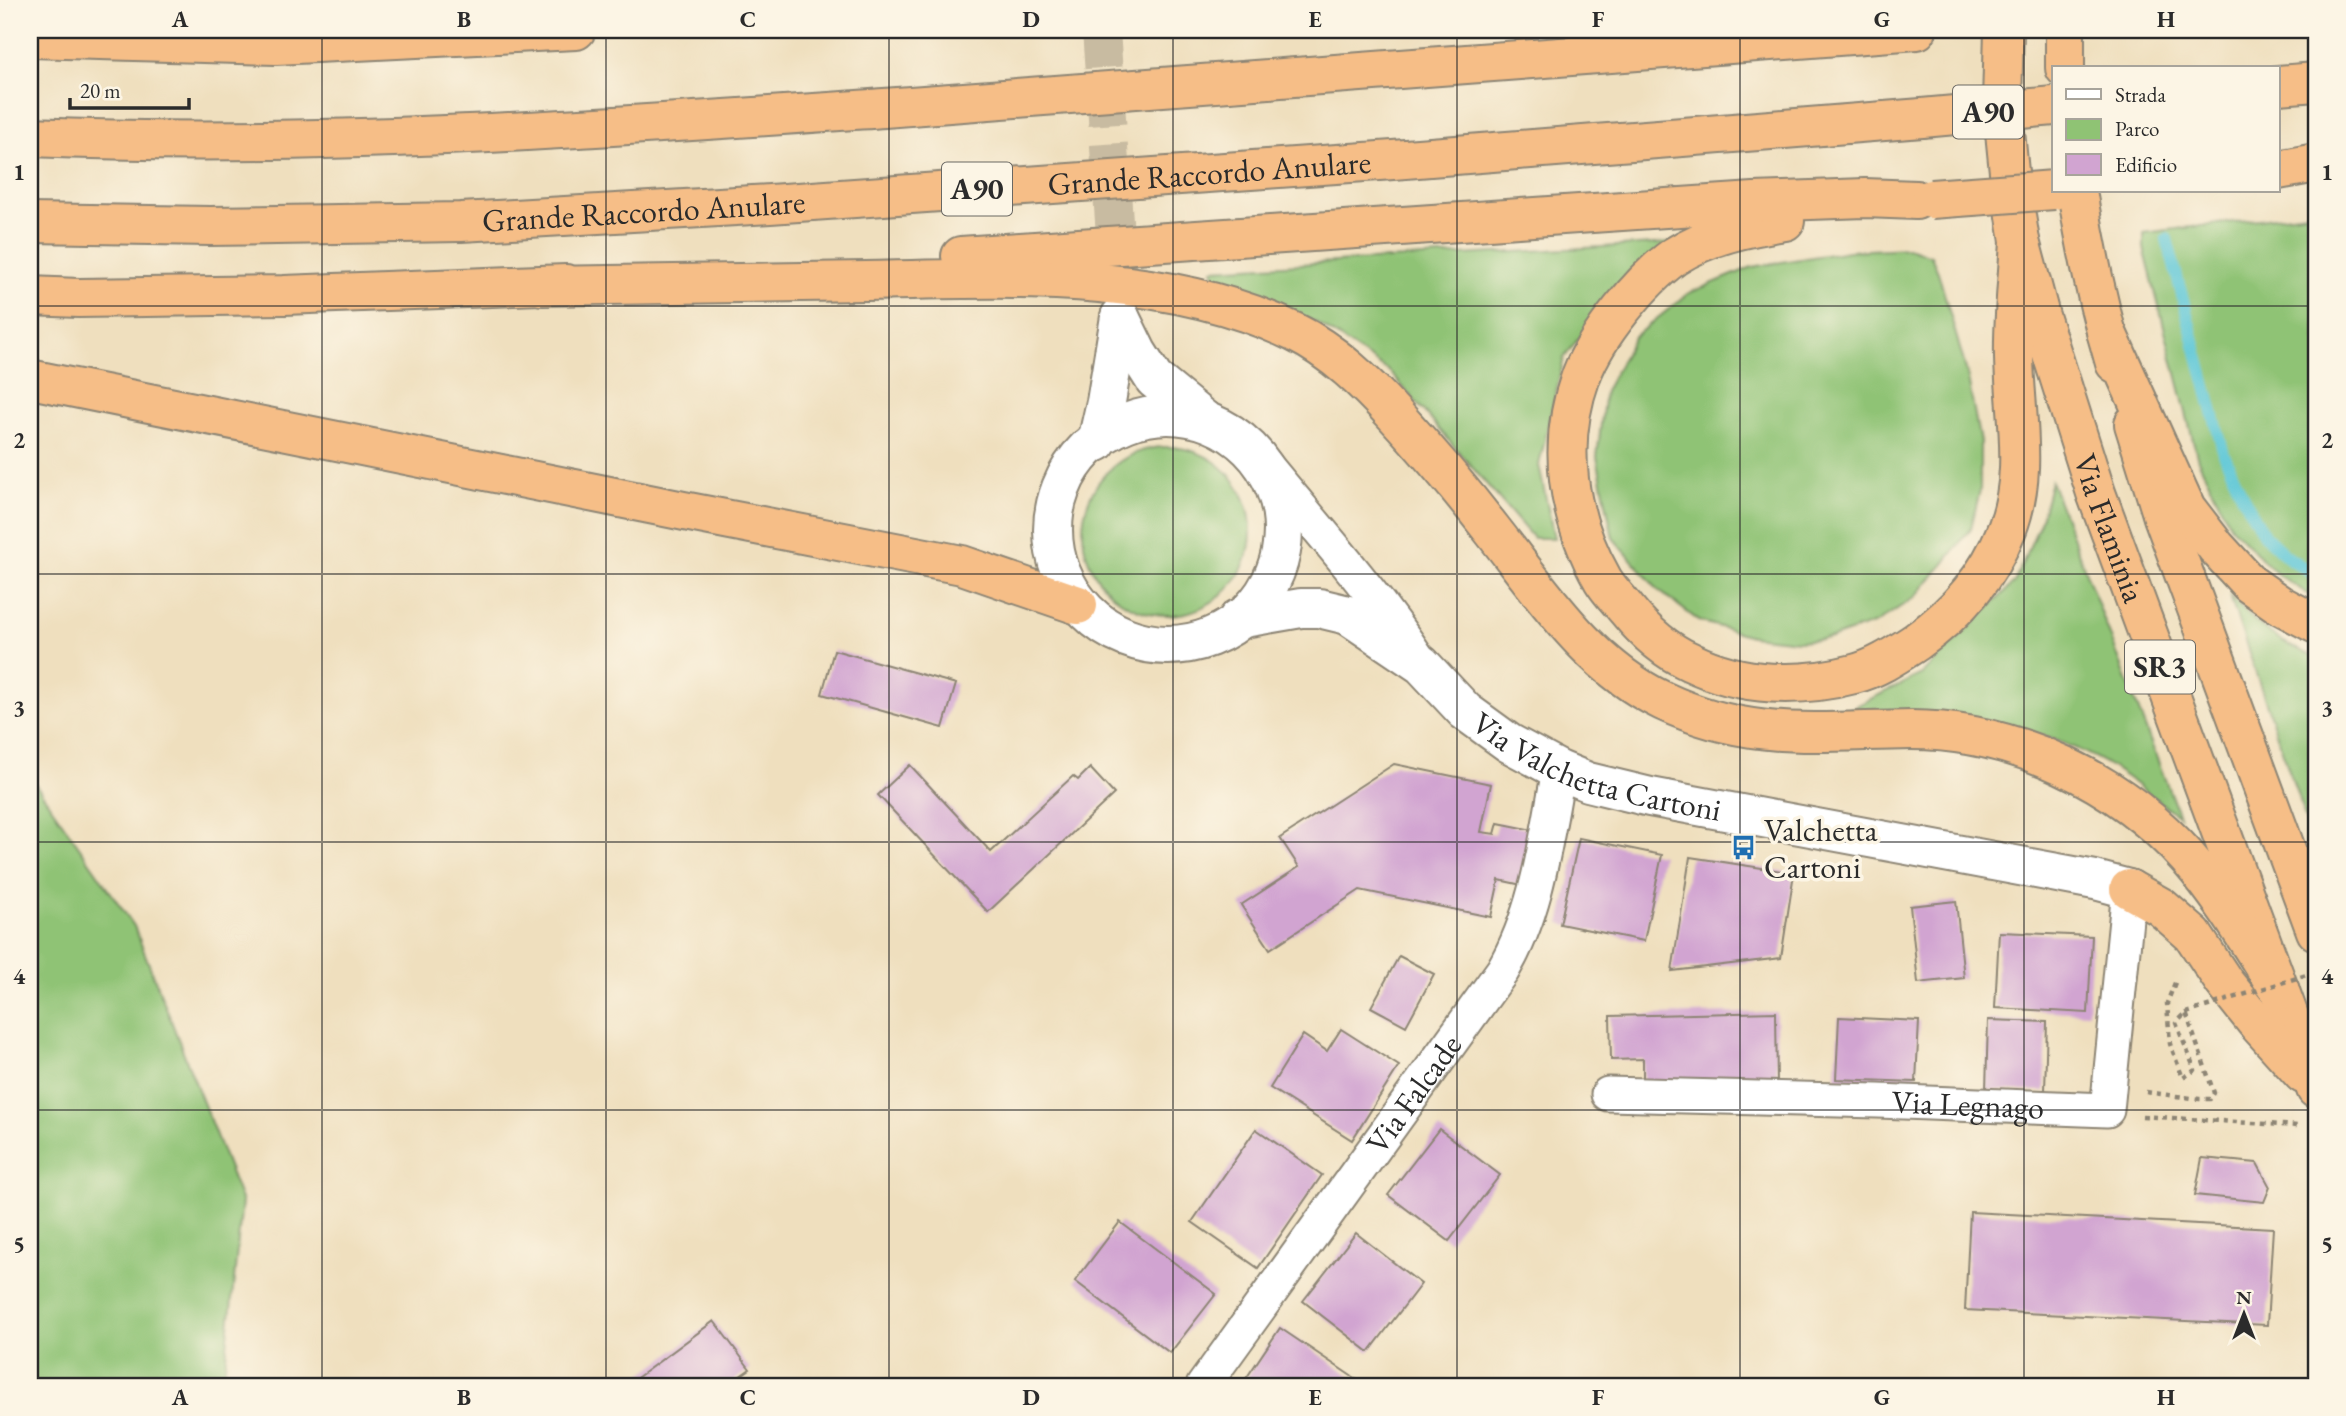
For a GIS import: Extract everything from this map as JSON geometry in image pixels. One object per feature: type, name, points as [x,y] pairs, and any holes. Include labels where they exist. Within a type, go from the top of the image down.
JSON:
[{"type":"highway","points":[[30,38],[276,45],[576,30]]},
{"type":"highway","points":[[30,137],[147,141],[272,140],[582,127],[1156,89],[1917,30]]},
{"type":"highway","name":"Via Flaminia","points":[[2004,30],[2002,103],[2009,172],[2020,241],[2059,379],[2096,493],[2316,1088]]},
{"type":"highway","points":[[2065,30],[2065,66]]},
{"type":"highway","points":[[2280,85],[2316,82]]},
{"type":"highway","name":"Grande Raccordo Anulare","points":[[30,223],[210,226],[474,221],[770,204],[1393,160],[2052,106]]},
{"type":"highway","points":[[2280,172],[2316,163]]},
{"type":"highway","points":[[2280,172],[2316,176]]},
{"type":"highway","points":[[2020,241],[2014,356],[2020,468],[2008,527],[1979,583],[1956,610],[1893,658],[1867,671],[1808,683],[1773,684],[1746,680],[1690,662],[1664,646],[1637,622],[1605,582],[1581,536],[1568,484],[1567,456],[1568,429],[1574,400],[1587,362],[1607,328],[1638,289],[1656,271],[1688,250],[1709,239],[1745,227],[1924,200],[2052,190]]},
{"type":"highway","name":"SR3","points":[[2077,192],[2084,238],[2106,331]]},
{"type":"highway","points":[[542,286],[1754,202],[1865,198],[1924,200]]},
{"type":"highway","points":[[30,296],[79,298],[270,295],[542,286],[986,279],[1097,282],[1204,301],[1281,326],[1328,352],[1395,415],[1486,521],[1564,621],[1619,674],[1655,698],[1692,715],[1753,730],[1810,734],[1926,731],[1968,735],[2010,746],[2069,769],[2141,814],[2186,857],[2211,887],[2280,991]]},
{"type":"highway","points":[[2106,331],[2186,508],[2216,547],[2250,584],[2280,605],[2316,624]]},
{"type":"highway","name":"Via Flaminia","points":[[2106,331],[2163,517],[2316,931]]},
{"type":"highway","points":[[30,379],[962,565],[1078,606]]},
{"type":"highway","points":[[2129,890],[2161,907],[2193,936],[2256,1022],[2316,1088]]},
{"type":"street","points":[[1097,442],[1120,317],[1154,379],[1204,420]]},
{"type":"street","name":"Via Valchetta Cartoni","points":[[1263,462],[1273,480],[1282,508],[1284,532],[1281,554],[1261,596],[1238,619],[1208,638],[1166,647],[1136,642],[1117,634],[1089,617],[1067,594],[1055,561],[1053,519],[1056,501],[1066,480],[1083,457],[1097,442],[1121,426],[1149,416],[1179,414],[1204,420],[1221,426],[1251,448],[1263,462],[1368,589],[1395,623],[1422,665],[1465,711],[1509,743],[1559,771],[1588,782],[1650,797],[2095,880],[2129,890]]},
{"type":"street","points":[[1238,619],[1301,608],[1335,611],[1360,621],[1422,665]]},
{"type":"street","name":"Via Falcade","points":[[1203,1386],[1467,1021],[1513,953],[1537,884],[1559,771]]},
{"type":"street","name":"Via Legnago","points":[[1608,1094],[2107,1110],[2129,890]]},
{"type":"path","points":[[2193,936],[2167,1003],[2170,1044],[2183,1078],[2195,1070],[2176,1023],[2186,1013],[2316,972]]},
{"type":"path","points":[[2141,1091],[2199,1099],[2210,1098],[2214,1093],[2186,1013]]},
{"type":"path","points":[[2141,1116],[2303,1126]]},
{"type":"green space","points":[[2316,212],[2316,599],[2277,574],[2231,527],[2198,460],[2144,248],[2144,233]]},
{"type":"green space","points":[[1673,243],[1628,273],[1564,358],[1539,465],[1554,538],[1533,538],[1390,372],[1317,323],[1216,281],[1213,269]]},
{"type":"green space","points":[[1909,248],[1931,256],[1967,373],[1980,442],[1980,490],[1971,528],[1915,597],[1876,623],[1832,638],[1798,641],[1751,636],[1699,621],[1658,590],[1613,538],[1597,457],[1605,391],[1634,337],[1689,293],[1752,267],[1849,251]]},
{"type":"green space","points":[[1167,447],[1199,453],[1227,471],[1245,499],[1251,531],[1245,563],[1227,591],[1199,609],[1167,615],[1135,609],[1107,591],[1089,563],[1083,531],[1089,499],[1107,471],[1135,453]]},
{"type":"green space","points":[[2051,481],[2179,816],[2105,763],[2045,736],[2013,727],[1949,716],[1850,709],[1922,674],[2014,583],[2040,523]]},
{"type":"green space","points":[[2229,594],[2268,632],[2316,657],[2316,850]]},
{"type":"green space","points":[[30,776],[134,926],[242,1202],[223,1386],[30,1386]]},
{"type":"building","points":[[834,650],[956,684],[943,728],[822,694]]},
{"type":"building","points":[[1394,764],[1491,784],[1481,832],[1495,834],[1498,823],[1533,830],[1522,885],[1499,880],[1491,917],[1360,890],[1270,949],[1241,905],[1299,867],[1280,838]]},
{"type":"building","points":[[910,765],[991,852],[1073,776],[1078,780],[1090,768],[1114,794],[988,912],[878,795]]},
{"type":"building","points":[[1579,838],[1662,855],[1644,941],[1560,924]]},
{"type":"building","points":[[1690,857],[1794,873],[1781,958],[1672,971]]},
{"type":"building","points":[[1956,901],[1964,978],[1918,983],[1910,906]]},
{"type":"building","points":[[1999,932],[2092,936],[2088,1013],[1995,1008]]},
{"type":"building","points":[[1399,956],[1434,974],[1406,1026],[1371,1007]]},
{"type":"building","points":[[1776,1012],[1777,1086],[1643,1088],[1643,1059],[1611,1060],[1610,1016]]},
{"type":"building","points":[[1839,1017],[1919,1021],[1916,1082],[1836,1079]]},
{"type":"building","points":[[1988,1020],[2047,1022],[2045,1091],[1986,1090]]},
{"type":"building","points":[[1341,1029],[1399,1066],[1352,1140],[1270,1088],[1303,1035],[1327,1051]]},
{"type":"building","points":[[1256,1129],[1322,1175],[1258,1268],[1192,1222]]},
{"type":"building","points":[[1439,1129],[1500,1175],[1449,1241],[1388,1195]]},
{"type":"building","points":[[2202,1158],[2257,1163],[2270,1187],[2264,1202],[2195,1195]]},
{"type":"building","points":[[1970,1212],[2273,1228],[2267,1325],[1965,1310]]},
{"type":"building","points":[[1120,1222],[1216,1294],[1170,1353],[1075,1281]]},
{"type":"building","points":[[1356,1233],[1421,1284],[1369,1352],[1303,1301]]},
{"type":"building","points":[[714,1321],[750,1369],[726,1386],[626,1386]]},
{"type":"building","points":[[1280,1328],[1366,1386],[1241,1386]]},
{"type":"waterway","points":[[2167,239],[2224,454],[2242,495],[2264,535],[2286,556],[2316,576]]},
{"type":"tunnel","points":[[1101,30],[1118,280]]},
{"type":"place","name":"Valchetta Cartoni","points":[[1744,848]]}]
